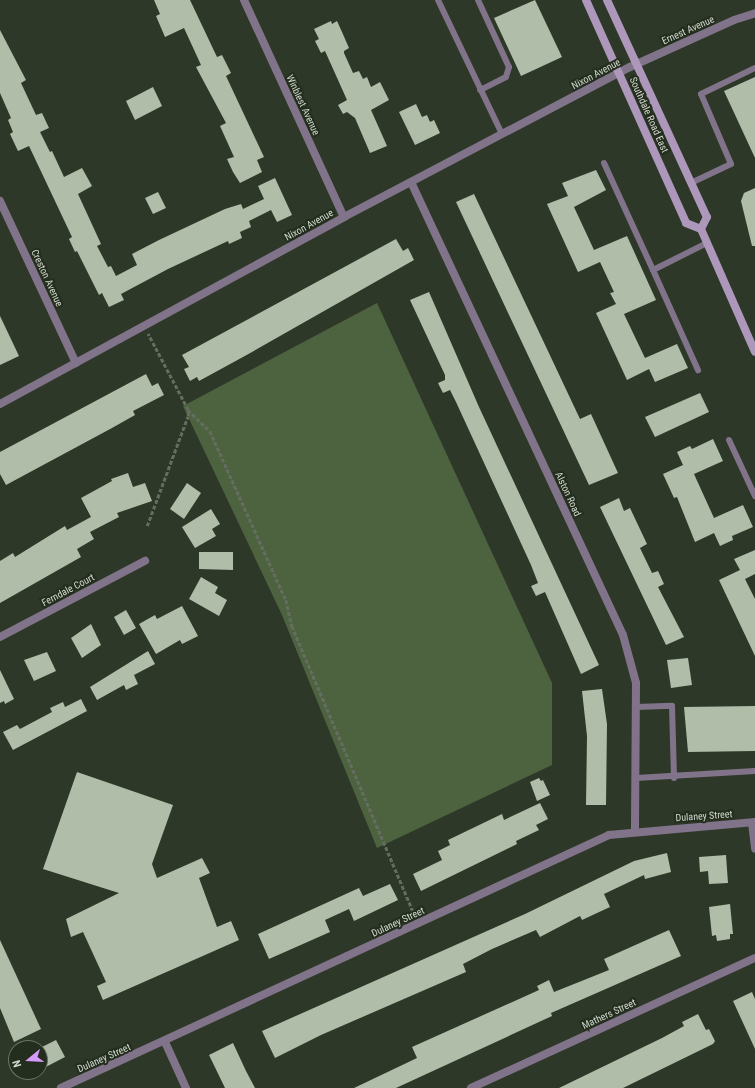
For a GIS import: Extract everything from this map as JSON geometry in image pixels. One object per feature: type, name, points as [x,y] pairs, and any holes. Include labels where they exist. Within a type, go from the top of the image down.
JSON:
[{"type":"main road","name":"Southdale Road East","points":[[586,0],[686,223],[701,229],[707,217],[693,182],[607,0]]},
{"type":"main road","points":[[701,229],[755,352]]},
{"type":"street","name":"Winblest Avenue","points":[[244,0],[344,217]]},
{"type":"street","name":"Ernest Avenue","points":[[630,67],[734,20],[755,13]]},
{"type":"street","name":"Nixon Avenue","points":[[0,404],[344,217],[630,67]]},
{"type":"street","name":"Alston Road","points":[[411,182],[623,635],[636,683],[635,831]]},
{"type":"street","name":"Creston Avenue","points":[[0,201],[76,364]]},
{"type":"street","name":"Ferndale Court","points":[[0,637],[145,561]]},
{"type":"street","name":"Dulaney Street","points":[[61,1088],[165,1042],[609,835],[635,831],[753,823]]},
{"type":"street","points":[[753,823],[755,849]]},
{"type":"street","name":"Mathers Street","points":[[470,1088],[755,958]]},
{"type":"street","points":[[165,1042],[186,1088]]},
{"type":"lane","points":[[438,0],[502,134]]},
{"type":"lane","points":[[478,0],[509,67],[506,77],[480,90]]},
{"type":"lane","points":[[693,182],[731,164],[701,94],[755,68]]},
{"type":"lane","points":[[604,163],[698,370]]},
{"type":"lane","points":[[653,270],[707,243]]},
{"type":"lane","points":[[729,440],[755,496]]},
{"type":"lane","points":[[636,707],[672,706],[674,778]]},
{"type":"lane","points":[[636,778],[674,778],[755,772]]},
{"type":"path","points":[[154,343],[188,410],[210,431],[286,600],[292,626],[418,924]]},
{"type":"path","points":[[147,526],[188,416],[188,410]]},
{"type":"green space","points":[[377,303],[552,683],[552,765],[377,848],[282,615],[183,406]]},
{"type":"building","points":[[154,0],[190,0],[217,57],[222,55],[231,73],[226,76],[264,157],[257,160],[262,172],[240,183],[233,172],[227,159],[234,157],[220,126],[226,123],[196,67],[201,65],[184,28],[165,37],[156,16],[160,14]]},
{"type":"building","points":[[535,0],[562,57],[521,76],[494,18]]},
{"type":"building","points":[[331,21],[332,24],[337,21],[349,48],[344,51],[344,53],[353,73],[359,71],[363,79],[367,77],[371,87],[380,82],[389,100],[371,110],[387,146],[370,153],[355,118],[347,112],[343,114],[338,105],[347,100],[325,51],[321,53],[315,41],[319,39],[314,29]]},
{"type":"building","points":[[0,30],[26,80],[21,83],[36,115],[42,113],[49,128],[40,132],[50,152],[52,151],[64,177],[82,168],[92,186],[78,194],[101,244],[97,246],[108,267],[111,266],[116,276],[137,265],[132,254],[225,209],[241,204],[243,209],[264,199],[258,186],[275,178],[292,215],[277,222],[271,210],[249,221],[251,227],[240,232],[242,238],[229,244],[228,241],[168,269],[121,294],[124,300],[109,307],[102,293],[99,295],[77,251],[75,252],[69,239],[72,237],[29,146],[18,151],[10,134],[13,132],[8,120],[11,118],[0,93]]},
{"type":"building","points":[[755,77],[755,158],[724,91]]},
{"type":"building","points":[[153,87],[162,106],[135,120],[126,101]]},
{"type":"building","points":[[416,104],[422,117],[427,115],[430,122],[434,120],[440,133],[415,145],[399,112]]},
{"type":"building","points":[[596,170],[606,190],[574,207],[594,250],[627,236],[656,300],[624,314],[645,358],[677,344],[688,368],[655,382],[649,369],[627,380],[596,313],[616,304],[610,293],[614,292],[600,262],[578,272],[547,204],[568,196],[562,183]]},
{"type":"building","points":[[755,188],[755,246],[752,246],[741,201],[744,193]]},
{"type":"building","points":[[158,192],[166,208],[153,214],[145,198]]},
{"type":"building","points":[[474,194],[580,419],[591,414],[618,473],[589,485],[456,202]]},
{"type":"building","points":[[396,239],[403,251],[408,248],[414,260],[199,381],[197,377],[190,381],[184,369],[189,367],[182,355]]},
{"type":"building","points":[[429,292],[479,407],[599,665],[581,674],[545,592],[536,596],[531,586],[538,583],[531,565],[456,402],[450,390],[443,393],[438,383],[445,380],[445,375],[410,300]]},
{"type":"building","points":[[0,316],[19,356],[0,365]]},
{"type":"building","points":[[146,374],[152,386],[158,383],[164,395],[133,411],[135,415],[6,485],[0,474],[0,452]]},
{"type":"building","points":[[700,393],[709,412],[655,437],[645,417]]},
{"type":"building","points":[[713,439],[723,461],[694,474],[714,518],[743,505],[753,527],[732,536],[733,540],[720,546],[714,533],[695,542],[677,497],[674,498],[663,474],[683,465],[677,452],[690,446],[692,449]]},
{"type":"building","points":[[128,473],[133,487],[145,483],[152,501],[117,513],[119,517],[90,532],[94,539],[77,549],[81,557],[0,603],[0,561],[13,553],[15,557],[65,526],[67,530],[91,517],[81,498],[112,481],[111,479]]},
{"type":"building","points":[[187,483],[201,493],[184,519],[170,509]]},
{"type":"building","points":[[619,498],[624,511],[630,508],[647,544],[640,548],[652,573],[658,571],[664,584],[658,587],[684,637],[666,645],[600,507]]},
{"type":"building","points":[[211,509],[220,524],[212,529],[216,536],[195,548],[182,527]]},
{"type":"building","points":[[755,550],[755,574],[745,579],[755,599],[755,656],[719,580],[740,570],[734,559]]},
{"type":"building","points":[[199,552],[233,552],[233,570],[199,569]]},
{"type":"building","points":[[201,577],[218,587],[215,593],[227,600],[219,616],[189,599]]},
{"type":"building","points":[[182,606],[198,636],[182,644],[180,640],[156,654],[139,624],[155,615],[157,619]]},
{"type":"building","points":[[126,610],[136,628],[124,635],[114,617]]},
{"type":"building","points":[[91,624],[101,645],[82,658],[71,638]]},
{"type":"building","points":[[148,651],[155,664],[134,675],[138,684],[126,690],[124,685],[97,700],[90,687]]},
{"type":"building","points":[[47,652],[56,671],[34,681],[24,660]]},
{"type":"building","points":[[688,658],[692,685],[671,688],[667,660]]},
{"type":"building","points":[[0,670],[14,699],[5,704],[4,701],[0,703]]},
{"type":"building","points":[[602,689],[607,724],[606,805],[586,805],[587,736],[582,691]]},
{"type":"building","points":[[81,699],[87,711],[13,750],[3,732],[17,725],[20,729],[52,712],[50,708],[63,702],[65,707]]},
{"type":"building","points":[[755,706],[755,751],[688,752],[684,707]]},
{"type":"building","points":[[77,772],[173,805],[152,864],[157,878],[202,858],[210,873],[199,878],[217,927],[231,921],[239,940],[103,1000],[97,986],[106,982],[83,932],[71,937],[66,919],[119,893],[43,869]]},
{"type":"building","points":[[539,778],[541,781],[543,780],[550,795],[537,801],[530,782]]},
{"type":"building","points":[[540,803],[548,819],[536,825],[539,830],[516,841],[517,844],[421,891],[413,874],[442,860],[438,851],[450,845],[448,840],[502,814],[504,820]]},
{"type":"building","points":[[667,853],[671,872],[645,879],[644,875],[604,894],[610,907],[582,920],[580,916],[540,937],[536,930],[492,949],[463,964],[466,972],[321,1035],[275,1058],[262,1031],[525,914],[634,861]]},
{"type":"building","points":[[726,855],[728,883],[709,884],[708,871],[700,872],[699,857]]},
{"type":"building","points":[[390,884],[398,900],[354,921],[349,909],[325,920],[330,932],[269,959],[258,934],[359,888],[363,896]]},
{"type":"building","points":[[730,904],[733,934],[730,934],[730,939],[717,941],[716,935],[712,936],[709,907]]},
{"type":"building","points":[[669,930],[681,956],[551,1013],[552,1016],[396,1088],[354,1088],[417,1058],[412,1047],[539,990],[537,986],[549,980],[554,992],[609,970],[604,959]]},
{"type":"building","points":[[0,940],[41,1029],[18,1040],[13,1040],[0,1008]]},
{"type":"building","points":[[752,992],[755,999],[755,1049],[733,1001]]},
{"type":"building","points":[[698,1014],[706,1030],[709,1029],[715,1041],[713,1044],[623,1088],[559,1088],[662,1038],[684,1026],[682,1022]]},
{"type":"building","points":[[56,1040],[65,1057],[48,1066],[48,1044]]},
{"type":"building","points":[[233,1043],[255,1088],[225,1088],[209,1055]]}]
